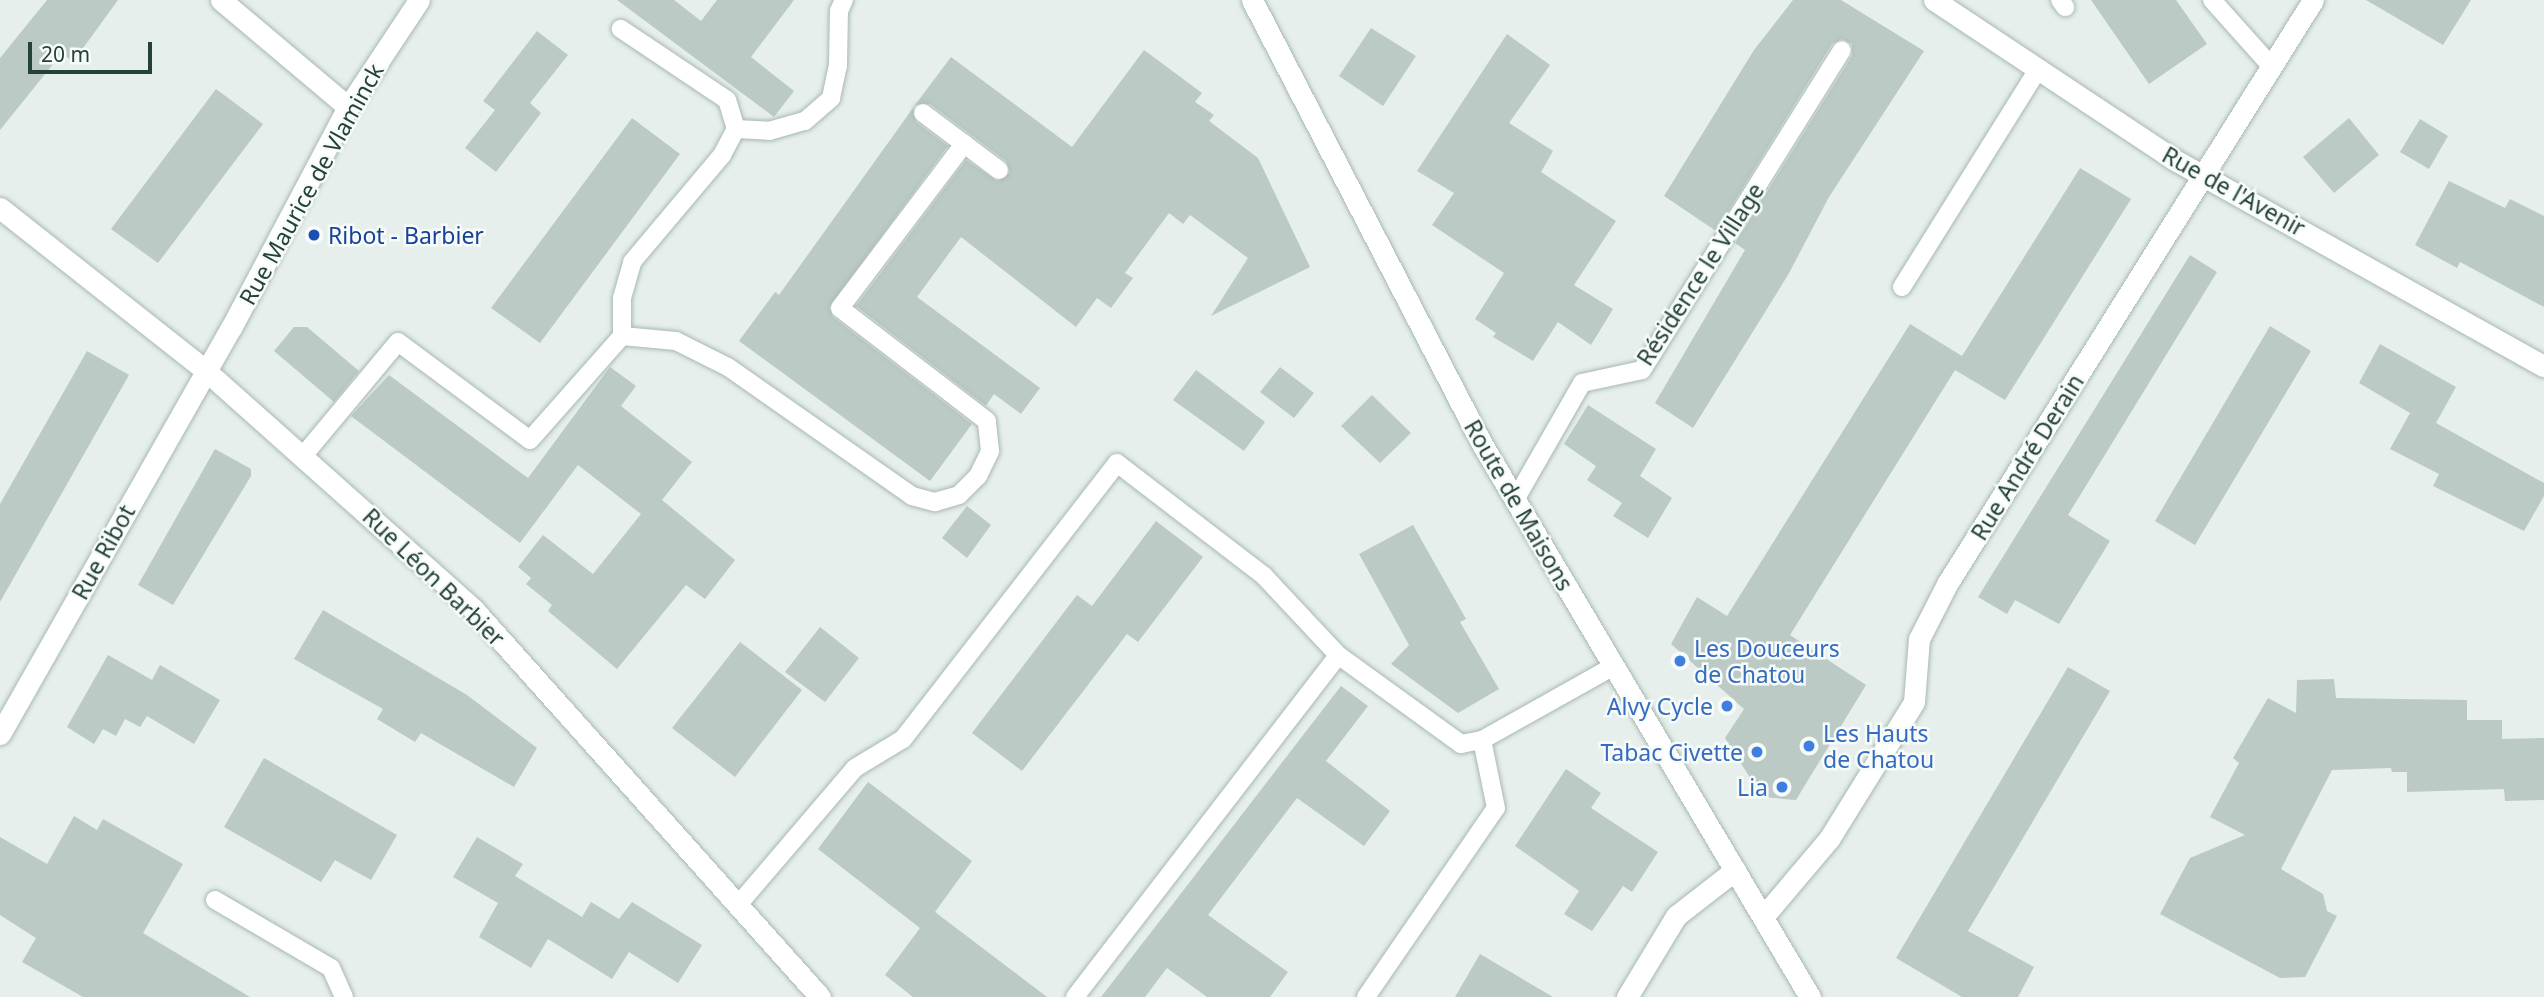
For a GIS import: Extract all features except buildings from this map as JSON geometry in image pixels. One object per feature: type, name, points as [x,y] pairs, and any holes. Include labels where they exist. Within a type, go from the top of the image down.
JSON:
[{"type":"street","points":[[221,0],[348,107]]},
{"type":"street","name":"Rue Maurice de Vlaminck","points":[[205,370],[348,107],[419,0]]},
{"type":"street","name":"Route de Maisons","points":[[1252,0],[1515,500],[1612,667],[1811,997]]},
{"type":"street","name":"Rue de l'Avenir","points":[[1934,0],[2173,159],[2544,366]]},
{"type":"street","name":"Rue André Derain","points":[[1763,917],[1829,839],[1913,702],[1919,639],[1947,584],[2313,0]]},
{"type":"street","name":"Rue Léon Barbier","points":[[0,208],[205,370],[474,610],[820,997]]},
{"type":"street","name":"Rue Ribot","points":[[0,734],[205,370]]},
{"type":"street","points":[[1627,997],[1676,916],[1735,870]]},
{"type":"lane","points":[[736,129],[769,131],[805,121],[831,98],[838,66],[839,11],[844,0]]},
{"type":"lane","points":[[2213,0],[2271,66]]},
{"type":"lane","points":[[303,456],[398,342],[530,440],[622,336],[622,298],[632,262],[722,155],[736,129],[727,100],[621,29]]},
{"type":"lane","name":"Résidence le Village","points":[[1515,500],[1582,383],[1642,370],[1842,50]]},
{"type":"lane","points":[[1902,287],[2038,69]]},
{"type":"lane","points":[[923,113],[999,170]]},
{"type":"lane","points":[[622,336],[677,341],[728,367],[912,496],[935,502],[959,495],[978,476],[990,451],[988,421],[840,308],[964,144]]},
{"type":"lane","points":[[738,905],[855,768],[903,738],[1117,463],[1264,576],[1338,655],[1461,744],[1482,740],[1612,667]]},
{"type":"lane","points":[[1075,997],[1338,655]]},
{"type":"lane","points":[[1366,997],[1496,808],[1482,740]]},
{"type":"lane","points":[[215,900],[331,968],[344,997]]},
{"type":"place","name":"Ribot - Barbier","points":[[314,235]]},
{"type":"place","name":"Les Douceurs de Chatou","points":[[1680,661]]},
{"type":"place","name":"Alvy Cycle","points":[[1727,706]]},
{"type":"place","name":"Les Hauts de Chatou","points":[[1809,746]]},
{"type":"place","name":"Tabac Civette","points":[[1757,752]]},
{"type":"place","name":"Lia","points":[[1782,787]]}]
